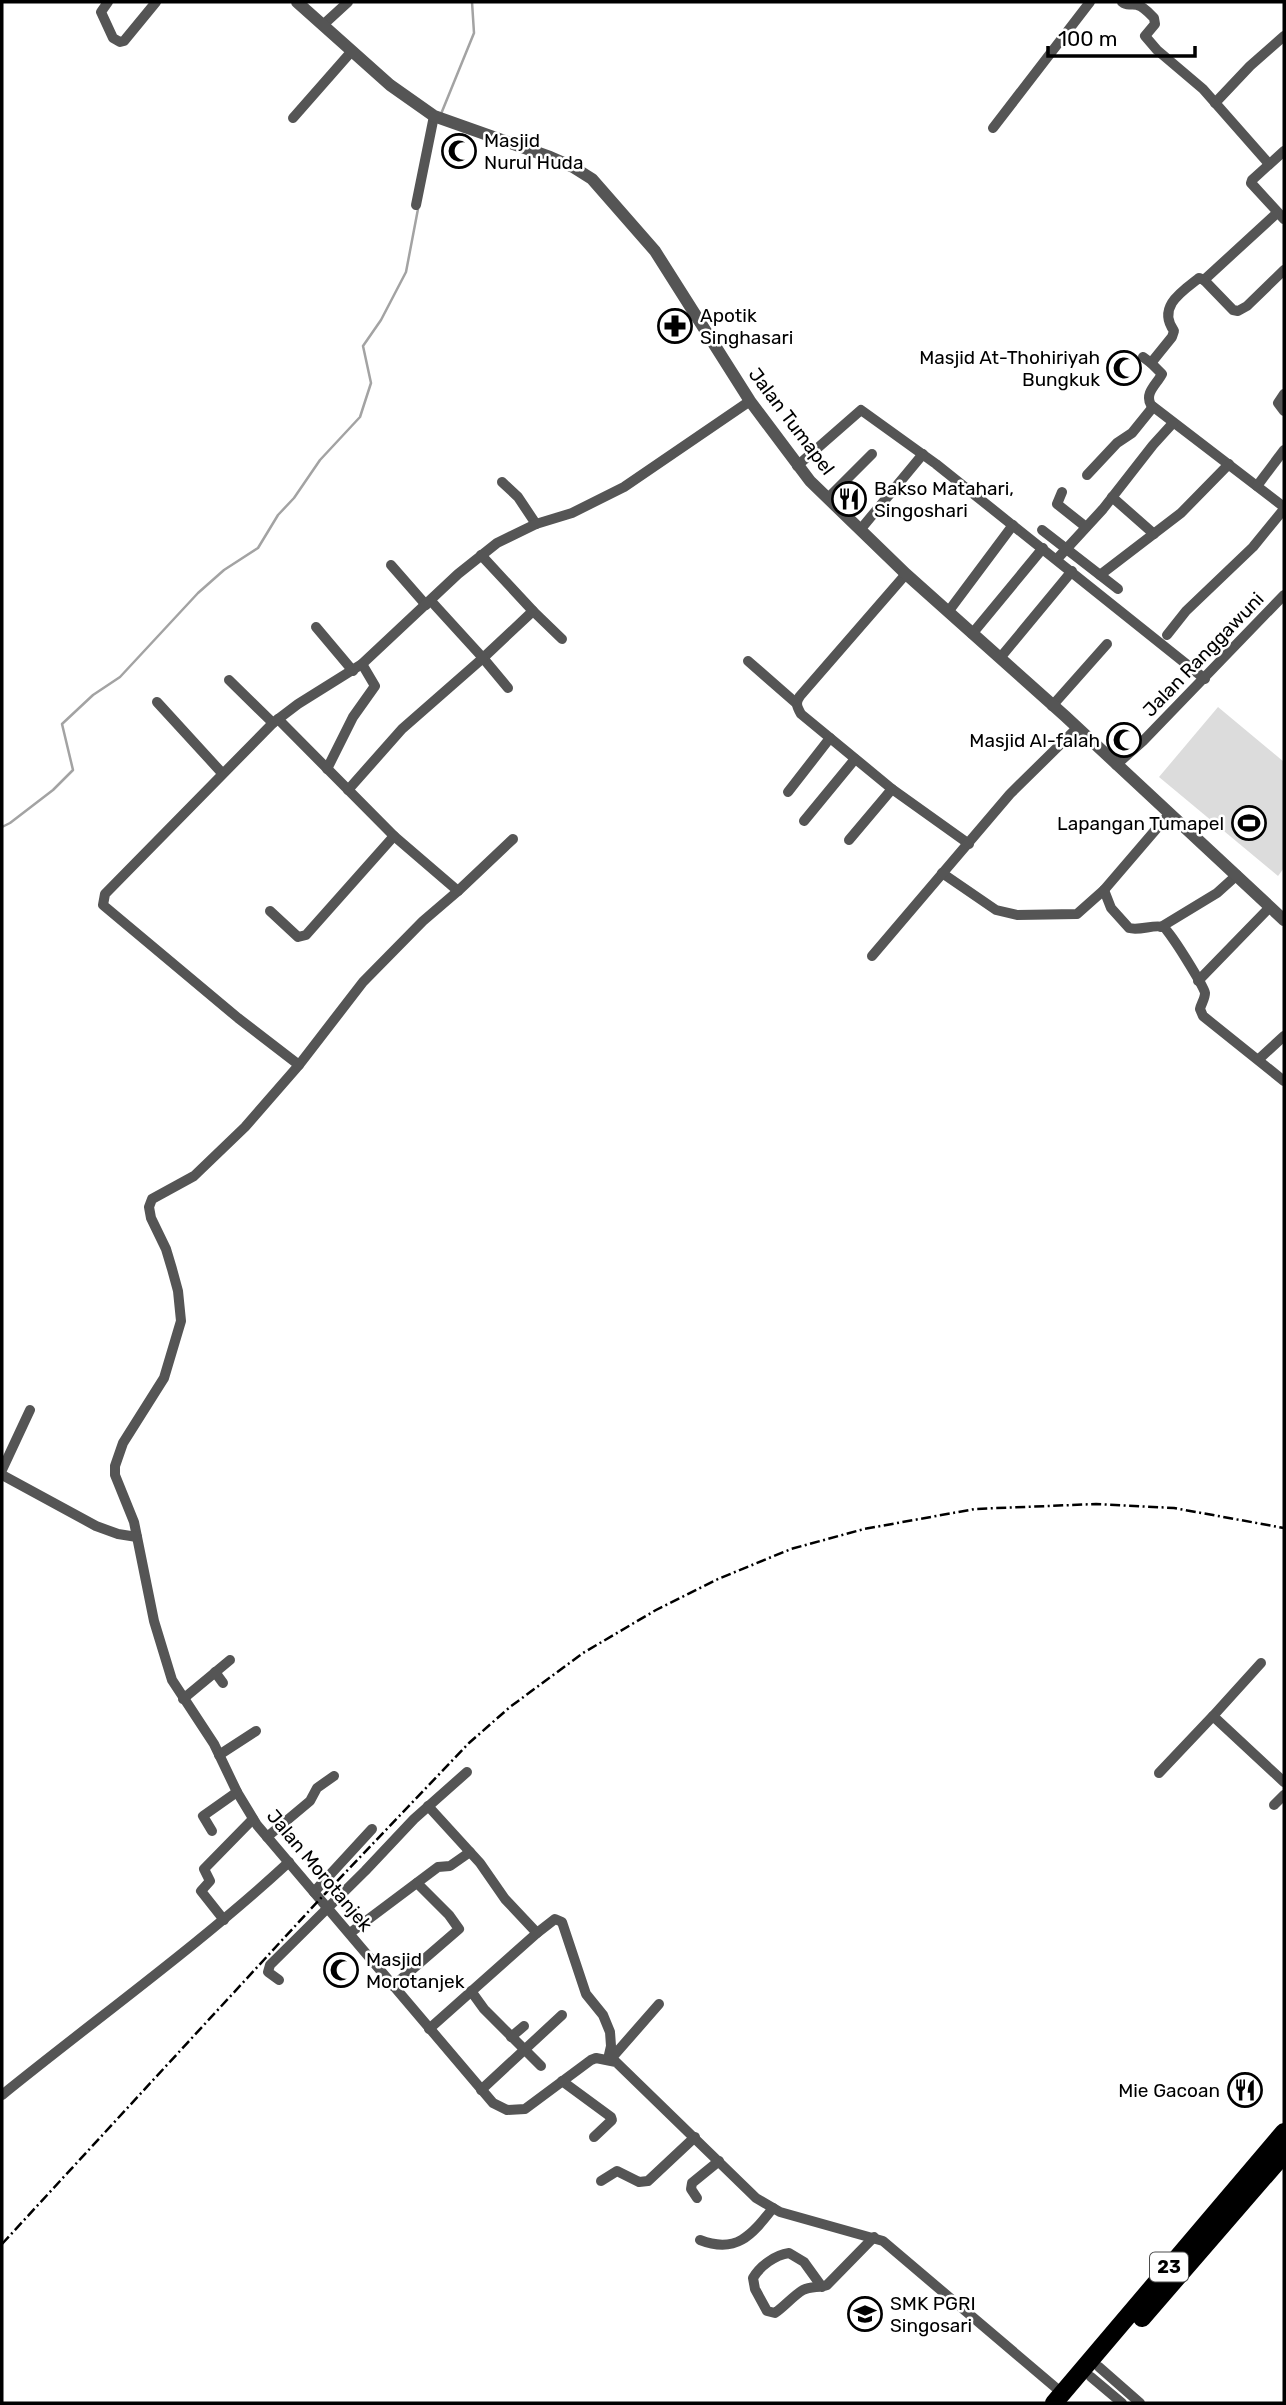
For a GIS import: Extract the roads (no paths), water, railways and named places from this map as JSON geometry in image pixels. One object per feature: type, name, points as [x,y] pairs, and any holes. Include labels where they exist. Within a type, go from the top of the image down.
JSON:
[{"type":"highway","name":"23","points":[[1062,2400],[1284,2132]]},
{"type":"highway","name":"23","points":[[1062,2400],[1096,2372],[1284,2154]]},
{"type":"street","points":[[108,2],[102,12],[113,38],[120,42],[156,2]]},
{"type":"street","name":"Jalan Tumapel","points":[[297,2],[390,85],[436,118],[550,157],[581,171],[599,187],[666,267],[750,401],[797,466],[906,574],[1284,920]]},
{"type":"street","points":[[324,24],[348,2]]},
{"type":"street","points":[[1122,2],[1129,6],[1136,5],[1154,18],[1154,24],[1145,36],[1215,103],[1269,164]]},
{"type":"street","points":[[993,128],[1087,5]]},
{"type":"street","points":[[1215,103],[1250,66],[1284,36]]},
{"type":"street","points":[[293,117],[351,52]]},
{"type":"street","points":[[416,205],[436,118]]},
{"type":"street","points":[[1204,280],[1281,216],[1251,183],[1284,151]]},
{"type":"street","points":[[1167,635],[1186,611],[1253,547],[1284,508],[1153,407],[1148,399],[1149,394],[1162,374],[1147,360],[1174,333],[1167,318],[1170,305],[1199,278],[1233,310],[1238,311],[1257,297],[1284,270]]},
{"type":"street","points":[[1284,394],[1278,402],[1284,411]]},
{"type":"street","points":[[513,839],[407,937],[363,982],[299,1065],[238,1018],[103,905],[105,894],[275,721],[362,664],[481,555],[497,543],[536,524],[572,513],[625,487],[750,401]]},
{"type":"street","points":[[1087,475],[1117,443],[1132,433],[1153,407]]},
{"type":"street","points":[[797,466],[861,410],[923,454],[1043,548],[1061,554],[1100,575],[1118,589]]},
{"type":"street","points":[[1061,554],[1173,424]]},
{"type":"street","points":[[1257,486],[1284,450]]},
{"type":"street","points":[[828,498],[873,454]]},
{"type":"street","points":[[860,530],[923,454]]},
{"type":"street","points":[[1100,575],[1181,513],[1229,464]]},
{"type":"street","points":[[502,482],[518,497],[536,524]]},
{"type":"street","points":[[1062,492],[1057,504],[1086,527]]},
{"type":"street","points":[[1112,497],[1154,534]]},
{"type":"street","points":[[948,612],[1013,525]]},
{"type":"street","points":[[1042,530],[1072,571],[1209,674]]},
{"type":"street","points":[[972,634],[1043,548]]},
{"type":"street","points":[[481,555],[562,639]]},
{"type":"street","points":[[391,565],[483,658],[508,688]]},
{"type":"street","points":[[1000,658],[1072,571]]},
{"type":"street","points":[[796,704],[800,696],[906,574]]},
{"type":"street","name":"Jalan Ranggawuni","points":[[1116,765],[1143,741],[1284,595]]},
{"type":"street","points":[[348,790],[402,729],[533,611]]},
{"type":"street","points":[[316,626],[353,671]]},
{"type":"street","points":[[1052,706],[1107,644]]},
{"type":"street","points":[[748,661],[796,704],[801,714],[855,759],[969,844]]},
{"type":"street","points":[[327,769],[353,717],[375,686],[362,664]]},
{"type":"street","points":[[229,680],[327,769],[394,836],[458,891]]},
{"type":"street","points":[[156,702],[222,772]]},
{"type":"street","points":[[872,956],[1010,794],[1077,728]]},
{"type":"street","points":[[788,792],[830,738]]},
{"type":"street","points":[[804,821],[855,759]]},
{"type":"street","points":[[849,840],[892,789]]},
{"type":"street","points":[[942,873],[996,910],[1017,915],[1077,914],[1104,890],[1170,813]]},
{"type":"street","points":[[270,911],[298,937],[306,935],[394,836]]},
{"type":"street","points":[[1161,927],[1217,893],[1237,875]]},
{"type":"street","points":[[1104,890],[1111,908],[1129,928],[1166,928],[1205,994],[1200,1009],[1202,1016],[1284,1081]]},
{"type":"street","points":[[1198,981],[1270,906]]},
{"type":"street","points":[[1259,1059],[1284,1036]]},
{"type":"street","name":"Jalan Morotanjek","points":[[299,1065],[253,1119],[207,1164],[194,1176],[152,1199],[149,1208],[166,1249],[178,1291],[181,1321],[164,1378],[123,1443],[115,1466],[115,1475],[138,1537],[154,1621],[172,1680],[203,1727],[253,1819],[481,2090],[500,2107],[507,2110],[524,2109],[596,2058],[609,2059]]},
{"type":"street","points":[[30,1410],[2,1472],[96,1526],[118,1534],[138,1537]]},
{"type":"street","points":[[183,1699],[229,1660]]},
{"type":"street","points":[[1159,1773],[1261,1663]]},
{"type":"street","points":[[215,1672],[223,1683]]},
{"type":"street","points":[[1213,1716],[1284,1782]]},
{"type":"street","points":[[219,1755],[256,1731]]},
{"type":"street","points":[[279,1980],[268,1972],[270,1965],[428,1806],[467,1772]]},
{"type":"street","points":[[268,1837],[310,1801],[317,1788],[334,1776]]},
{"type":"street","points":[[212,1831],[203,1816],[237,1792]]},
{"type":"street","points":[[1274,1805],[1284,1795]]},
{"type":"street","points":[[428,1806],[480,1863],[505,1899],[537,1933]]},
{"type":"street","points":[[225,1920],[201,1891],[210,1881],[204,1868],[253,1819]]},
{"type":"street","points":[[314,1892],[372,1829]]},
{"type":"street","points":[[350,1933],[438,1867],[450,1866],[470,1852]]},
{"type":"street","points":[[2,2095],[96,2018],[235,1912],[289,1862]]},
{"type":"street","points":[[393,1986],[459,1929],[417,1883]]},
{"type":"street","points":[[429,2029],[557,1918],[563,1924],[586,1994],[603,2015],[610,2032],[609,2059]]},
{"type":"street","points":[[471,1991],[484,2009],[541,2066]]},
{"type":"street","points":[[609,2059],[659,2004]]},
{"type":"street","points":[[481,2090],[562,2014]]},
{"type":"street","points":[[512,2037],[524,2026]]},
{"type":"street","points":[[609,2059],[622,2067],[695,2137],[745,2190],[773,2208],[874,2237],[896,2251],[1062,2400]]},
{"type":"street","points":[[562,2081],[611,2117],[612,2120],[594,2137]]},
{"type":"street","points":[[601,2181],[617,2171],[639,2182],[648,2181],[695,2137]]},
{"type":"street","points":[[697,2198],[691,2189],[692,2183],[719,2161]]},
{"type":"street","points":[[700,2240],[714,2246],[727,2247],[737,2243],[762,2222],[773,2208]]},
{"type":"street","points":[[822,2287],[804,2262],[789,2253],[775,2258],[753,2278],[755,2289],[766,2310],[772,2314],[803,2290],[822,2287],[832,2280],[874,2237]]},
{"type":"street","points":[[1096,2372],[1116,2382],[1140,2403]]},
{"type":"street","points":[[1096,2372],[1109,2392],[1122,2403]]},
{"type":"street","points":[[1109,2392],[1116,2382]]},
{"type":"waterway","points":[[441,114],[474,33],[472,2]]},
{"type":"waterway","points":[[2,827],[53,790],[73,770],[62,724],[93,695],[120,677],[198,593],[224,570],[258,548],[278,515],[294,498],[320,460],[360,417],[371,383],[363,346],[381,320],[406,272],[418,209]]},
{"type":"railway","points":[[2,2244],[320,1899],[469,1743],[510,1707],[583,1653],[656,1610],[718,1579],[791,1549],[864,1529],[975,1509],[1096,1504],[1174,1508],[1284,1528]]},
{"type":"place","name":"Masjid Nurul Huda","points":[[459,151]]},
{"type":"place","name":"Apotik Singhasari","points":[[675,326]]},
{"type":"place","name":"Masjid At-Thohiriyah Bungkuk","points":[[1124,368]]},
{"type":"place","name":"Bakso Matahari, Singoshari","points":[[849,499]]},
{"type":"place","name":"Masjid Al-falah","points":[[1124,740]]},
{"type":"place","name":"Lapangan Tumapel","points":[[1249,823]]},
{"type":"place","name":"Masjid Morotanjek","points":[[341,1970]]},
{"type":"place","name":"Mie Gacoan","points":[[1245,2090]]},
{"type":"place","name":"SMK PGRI Singosari","points":[[865,2314]]}]
